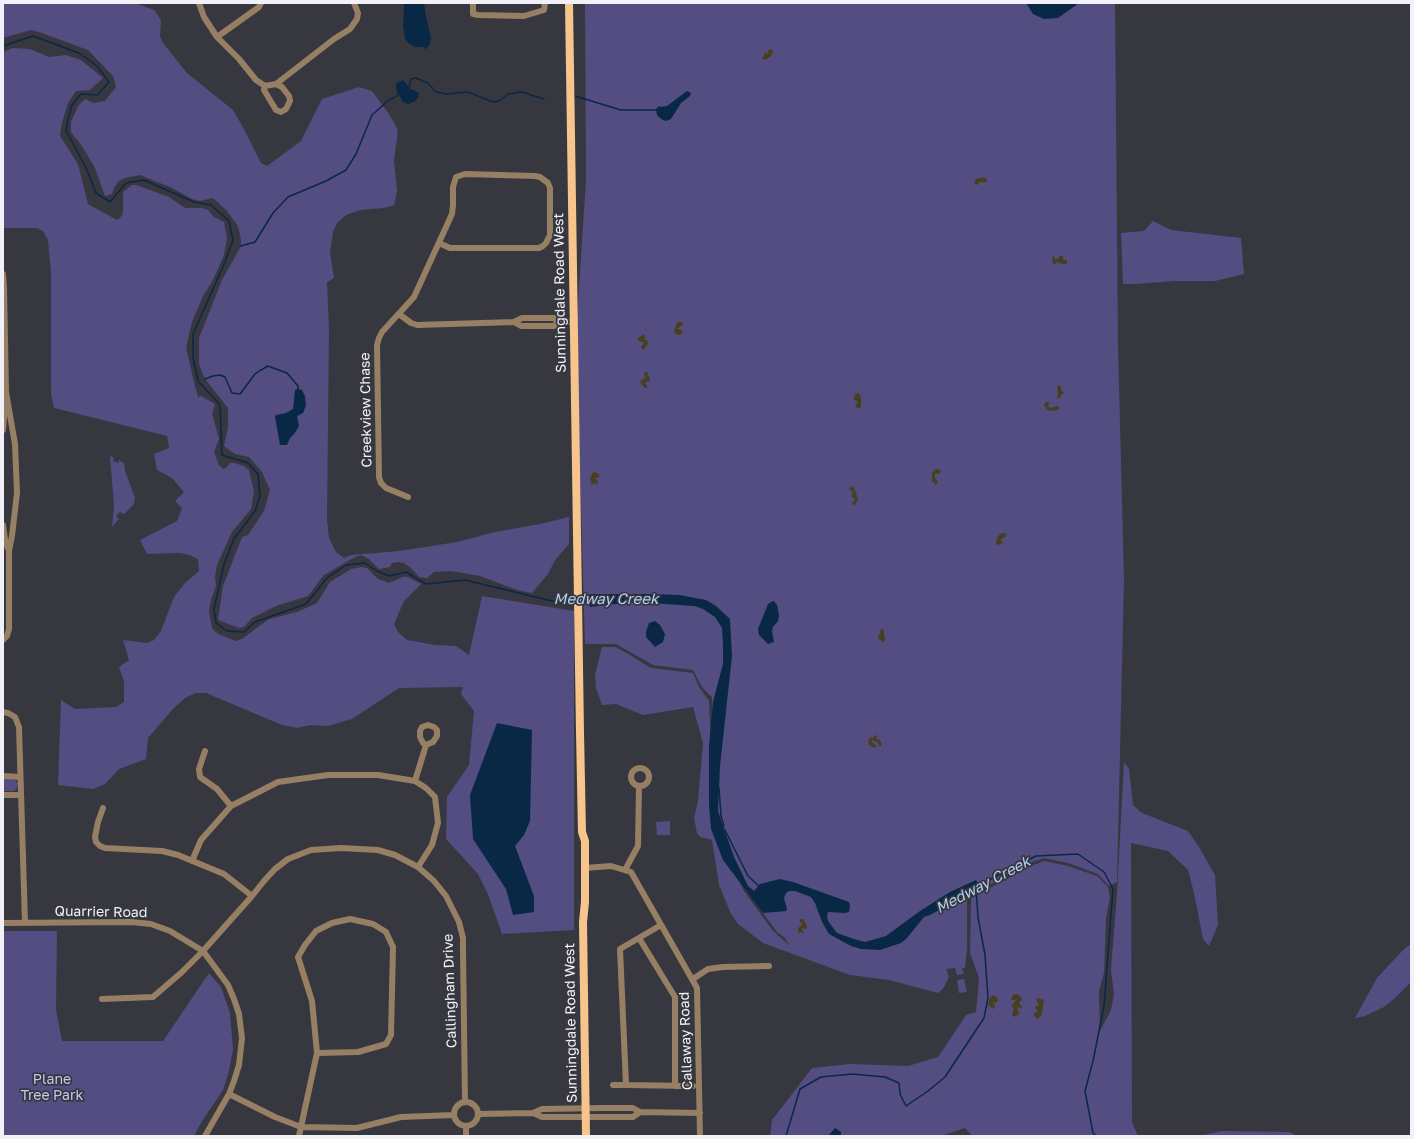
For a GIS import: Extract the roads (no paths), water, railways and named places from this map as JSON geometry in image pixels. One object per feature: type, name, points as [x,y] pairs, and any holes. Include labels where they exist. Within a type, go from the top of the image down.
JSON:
[{"type":"main road","name":"Sunningdale Road West","points":[[569,3],[582,832],[580,841],[581,902],[584,910]]},
{"type":"main road","name":"Sunningdale Road West","points":[[582,832],[585,841],[584,910],[586,1136]]},
{"type":"street","points":[[199,3],[204,16],[217,37],[239,58],[256,80],[265,86],[276,84],[334,39],[350,29],[357,19],[358,13],[354,3]]},
{"type":"street","points":[[217,37],[259,7],[261,3]]},
{"type":"street","points":[[473,3],[474,14],[524,16],[544,10],[545,3]]},
{"type":"street","points":[[265,86],[264,90],[270,102],[276,110],[281,112],[286,109],[290,101],[289,96],[282,87],[276,84]]},
{"type":"street","name":"Creekview Chase","points":[[408,497],[386,488],[381,483],[379,477],[377,345],[379,338],[382,332],[414,297],[439,242],[452,214],[453,187],[456,177],[465,174],[536,176],[548,183],[550,188],[550,235],[543,246],[539,248],[450,248],[439,242]]},
{"type":"street","points":[[3,274],[6,392],[15,444],[18,493],[9,551],[9,629],[7,636],[3,640]]},
{"type":"street","points":[[399,314],[411,324],[417,325],[514,322],[522,318],[554,318],[558,322],[574,322]]},
{"type":"street","points":[[3,430],[6,392]]},
{"type":"street","points":[[3,525],[5,540],[9,551]]},
{"type":"street","points":[[3,712],[12,714],[19,723],[25,923]]},
{"type":"street","points":[[415,782],[426,745]]},
{"type":"street","points":[[205,751],[199,770],[200,777],[217,788],[231,806]]},
{"type":"street","points":[[192,861],[201,840],[231,806],[278,782],[328,775],[378,775],[415,782],[426,788],[435,797],[438,823],[432,845],[418,867]]},
{"type":"street","points":[[3,776],[20,777]]},
{"type":"street","points":[[585,868],[611,866],[625,870],[638,846],[639,786]]},
{"type":"street","points":[[3,795],[21,795]]},
{"type":"street","points":[[103,808],[95,837],[96,842],[100,846],[105,848],[162,851],[224,874],[252,896]]},
{"type":"street","name":"Callingham Drive","points":[[102,999],[153,997],[203,952],[275,869],[288,859],[311,850],[341,848],[378,850],[394,855],[418,867],[434,881],[446,896],[459,922],[463,938],[465,1102]]},
{"type":"street","name":"Callaway Road","points":[[625,870],[631,872],[697,988],[700,1136]]},
{"type":"street","points":[[299,1136],[317,1053],[312,1001],[298,957],[316,931],[332,923],[350,919],[373,924],[386,932],[393,947],[391,1035],[386,1044],[358,1052],[317,1053]]},
{"type":"street","name":"Quarrier Road","points":[[3,923],[131,922],[152,924],[170,931],[203,952],[228,985],[234,999],[241,1025],[242,1038],[239,1065],[229,1094],[204,1136]]},
{"type":"street","points":[[626,1085],[620,949],[661,925]]},
{"type":"street","points":[[639,938],[675,996],[675,1086]]},
{"type":"street","points":[[693,979],[708,969],[723,967],[768,966]]},
{"type":"street","points":[[613,1085],[693,1086]]},
{"type":"street","points":[[229,1094],[274,1117],[301,1127],[357,1128],[401,1117],[454,1115]]},
{"type":"street","points":[[465,1102],[472,1104],[478,1114],[474,1122],[466,1126],[458,1123],[454,1115],[457,1106],[465,1102]]},
{"type":"street","points":[[478,1114],[533,1113],[542,1109],[586,1108],[633,1108],[640,1112],[700,1113]]},
{"type":"street","points":[[533,1113],[542,1117],[633,1117],[640,1112]]},
{"type":"street","points":[[466,1126],[466,1136]]},
{"type":"water","points":[[403,3],[424,3],[431,38],[430,44],[427,48],[424,49],[423,47],[415,47],[408,43],[405,39],[403,26]]},
{"type":"water","points":[[1026,3],[1079,3],[1058,18],[1044,19],[1033,14]]},
{"type":"water","points":[[403,80],[409,88],[419,93],[418,98],[414,102],[408,104],[403,102],[398,93],[396,83]]},
{"type":"water","points":[[687,91],[691,93],[690,96],[681,103],[671,119],[666,121],[657,115],[656,110],[659,107],[667,106]]},
{"type":"water","points":[[295,390],[302,390],[305,396],[306,405],[303,413],[297,416],[299,426],[295,433],[290,438],[287,445],[280,445],[275,417],[276,415],[286,413],[293,409]]},
{"type":"water","points":[[589,594],[680,595],[706,600],[716,606],[730,619],[732,656],[720,766],[718,811],[734,857],[748,886],[754,891],[760,884],[780,879],[793,882],[849,902],[849,912],[828,912],[828,921],[837,933],[865,942],[886,936],[920,911],[950,892],[976,880],[980,888],[924,917],[901,943],[880,950],[861,949],[851,946],[829,934],[811,897],[795,891],[789,891],[786,893],[784,898],[787,909],[786,911],[763,913],[723,860],[711,829],[709,805],[709,746],[713,702],[723,664],[722,628],[715,617],[703,609],[695,606],[633,602],[590,607]]},
{"type":"water","points":[[774,601],[777,605],[779,616],[778,621],[773,627],[772,631],[774,642],[768,644],[759,635],[758,629],[768,604]]},
{"type":"water","points":[[655,621],[660,625],[665,634],[663,642],[655,647],[646,637],[646,632],[649,623]]},
{"type":"water","points":[[497,723],[532,730],[530,821],[524,835],[515,846],[534,896],[534,912],[513,915],[506,889],[473,839],[470,795]]},
{"type":"water","points":[[835,1128],[841,1132],[841,1136],[828,1136]]},
{"type":"waterway","name":"Medway Creek","points":[[3,46],[33,36],[79,53],[97,66],[109,82],[97,95],[81,94],[72,105],[66,130],[87,170],[96,193],[110,202],[126,183],[144,180],[194,202],[211,205],[229,221],[233,240],[225,262],[193,334],[193,358],[198,381],[220,405],[222,455],[248,463],[258,474],[260,496],[255,511],[234,539],[224,564],[214,609],[216,623],[227,631],[244,632],[255,622],[306,604],[327,578],[346,565],[365,563],[377,571],[389,576],[406,572],[426,584],[465,580],[552,601],[576,601]]},
{"type":"waterway","points":[[409,88],[411,79],[416,78],[428,83],[436,92],[447,94],[468,92],[493,102],[499,101],[508,94],[522,92],[544,99]]},
{"type":"waterway","points":[[575,96],[621,110],[656,110],[659,107]]},
{"type":"waterway","points":[[241,246],[255,242],[273,213],[288,197],[326,181],[346,170],[356,154],[372,115],[389,100],[395,97]]},
{"type":"waterway","points":[[205,379],[220,375],[225,377],[232,393],[240,394],[255,374],[268,366],[287,373],[298,386],[298,389]]},
{"type":"waterway","name":"Medway Creek","points":[[582,601],[590,601]]},
{"type":"waterway","name":"Medway Creek","points":[[719,788],[721,816],[724,826]]},
{"type":"waterway","name":"Medway Creek","points":[[725,830],[748,876],[760,887]]},
{"type":"waterway","name":"Medway Creek","points":[[979,885],[1036,856],[1078,854],[1104,872],[1113,889],[1104,1006],[1093,1061],[1085,1091],[1093,1133],[1096,1136]]},
{"type":"waterway","points":[[786,1136],[800,1089],[821,1077],[852,1074],[885,1077],[899,1083],[900,1094],[906,1106],[945,1077],[984,1018],[988,998],[985,955],[978,917],[976,888]]},
{"type":"park label","name":"Plane Tree Park","points":[[52,1088]]}]
